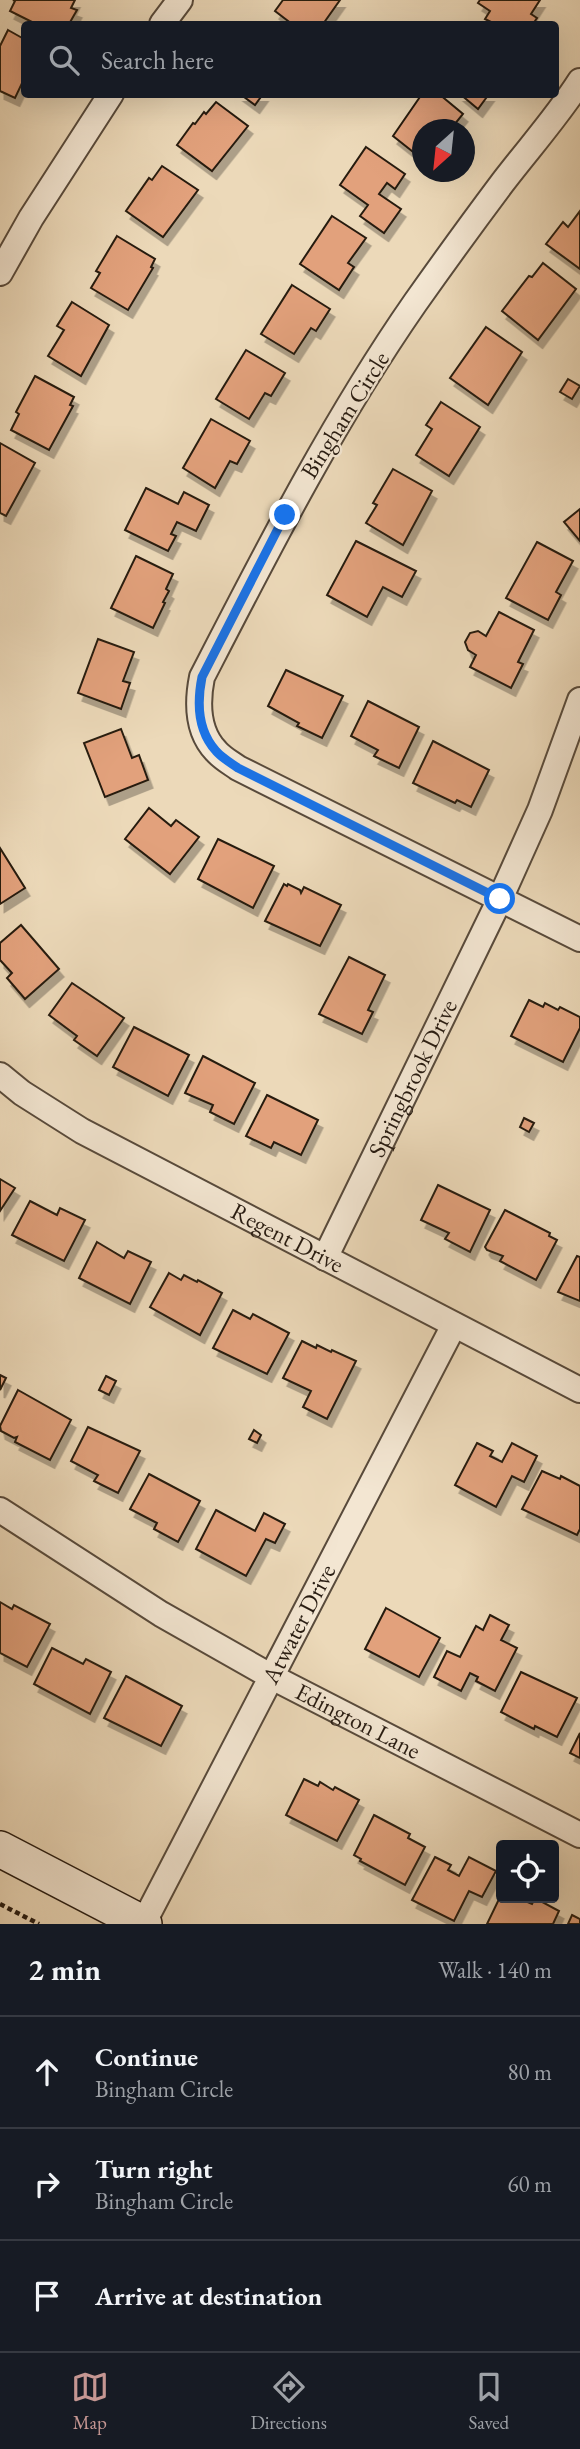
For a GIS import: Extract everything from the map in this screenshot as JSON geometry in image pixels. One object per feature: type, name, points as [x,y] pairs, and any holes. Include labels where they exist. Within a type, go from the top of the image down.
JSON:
[{"type":"street","points":[[164,21],[180,0]]},
{"type":"street","name":"Bingham Circle","points":[[580,81],[560,112],[503,182],[414,304],[334,430],[285,515],[202,677],[198,700],[202,727],[215,751],[238,768],[580,939]]},
{"type":"street","points":[[0,273],[31,218],[108,98]]},
{"type":"street","name":"Springbrook Drive","points":[[325,1258],[500,899],[540,810],[580,701]]},
{"type":"street","name":"Regent Drive","points":[[0,1075],[22,1093],[82,1131],[580,1390]]},
{"type":"street","name":"Atwater Drive","points":[[143,1924],[454,1325]]},
{"type":"street","name":"Edington Lane","points":[[0,1510],[161,1614],[272,1677],[580,1835]]},
{"type":"street","points":[[0,1849],[143,1924]]},
{"type":"path","points":[[0,1904],[39,1924]]},
{"type":"building","points":[[13,0],[75,0],[71,8],[77,10],[71,21],[30,21],[10,11],[15,1]]},
{"type":"building","points":[[283,0],[340,0],[325,21],[288,21],[275,11]]},
{"type":"building","points":[[480,0],[540,0],[531,14],[537,18],[535,21],[489,21],[485,19],[490,11],[478,3]]},
{"type":"building","points":[[8,30],[21,37],[21,85],[15,98],[0,91],[0,46]]},
{"type":"building","points":[[245,98],[260,98],[255,105]]},
{"type":"building","points":[[419,98],[444,98],[463,114],[459,119],[412,119],[412,151],[393,136]]},
{"type":"building","points":[[465,98],[486,98],[478,109]]},
{"type":"building","points":[[216,102],[248,126],[212,171],[177,145],[193,123],[195,124],[204,112],[206,114]]},
{"type":"building","points":[[366,147],[405,174],[395,189],[387,183],[379,194],[401,209],[384,233],[360,216],[368,205],[340,185]]},
{"type":"building","points":[[162,166],[198,190],[163,237],[126,211],[149,178],[152,180]]},
{"type":"building","points":[[580,211],[580,269],[546,244],[563,222],[568,227]]},
{"type":"building","points":[[332,216],[366,238],[348,263],[354,267],[339,290],[300,264]]},
{"type":"building","points":[[117,236],[155,259],[151,267],[153,268],[128,310],[91,288],[100,273],[96,271]]},
{"type":"building","points":[[543,263],[576,289],[538,340],[502,311],[529,276],[532,277]]},
{"type":"building","points":[[292,285],[330,309],[316,331],[311,328],[294,354],[261,334]]},
{"type":"building","points":[[72,302],[109,325],[81,376],[48,356],[64,330],[57,326]]},
{"type":"building","points":[[486,327],[522,352],[488,405],[450,378]]},
{"type":"building","points":[[246,350],[285,373],[271,396],[265,393],[249,419],[216,399]]},
{"type":"building","points":[[35,376],[74,397],[70,405],[73,406],[49,450],[11,430],[19,414],[16,412]]},
{"type":"building","points":[[568,379],[580,386],[572,399],[560,392]]},
{"type":"building","points":[[441,402],[480,427],[449,476],[416,455],[432,429],[426,425]]},
{"type":"building","points":[[211,419],[250,441],[237,464],[230,461],[215,488],[183,468]]},
{"type":"building","points":[[0,443],[35,463],[6,516],[0,513]]},
{"type":"building","points":[[393,469],[432,491],[403,545],[366,523],[377,505],[373,503]]},
{"type":"building","points":[[146,488],[178,504],[184,492],[209,505],[196,531],[177,522],[171,534],[176,536],[168,551],[125,530]]},
{"type":"building","points":[[580,509],[580,541],[564,522]]},
{"type":"building","points":[[356,541],[416,571],[402,597],[383,587],[367,617],[327,595]]},
{"type":"building","points":[[537,542],[573,561],[556,592],[561,595],[548,620],[506,598]]},
{"type":"building","points":[[136,556],[173,574],[166,589],[169,591],[163,602],[165,603],[153,628],[111,608]]},
{"type":"building","points":[[499,612],[534,630],[518,662],[523,664],[511,688],[470,667],[476,655],[468,650],[465,642],[470,633],[478,631],[486,636]]},
{"type":"building","points":[[98,639],[134,652],[123,681],[130,683],[121,709],[78,693]]},
{"type":"building","points":[[286,670],[343,696],[322,738],[297,726],[299,723],[268,706]]},
{"type":"building","points":[[368,701],[419,727],[399,768],[374,756],[378,750],[351,736]]},
{"type":"building","points":[[121,729],[132,758],[139,755],[148,780],[105,797],[84,743]]},
{"type":"building","points":[[433,741],[489,770],[471,807],[457,800],[455,803],[413,783]]},
{"type":"building","points":[[149,808],[171,826],[176,820],[199,837],[170,874],[125,839]]},
{"type":"building","points":[[218,839],[274,866],[253,908],[198,879]]},
{"type":"building","points":[[0,848],[25,888],[0,904]]},
{"type":"building","points":[[284,884],[300,890],[301,893],[304,887],[341,905],[320,946],[265,921]]},
{"type":"building","points":[[21,925],[59,969],[25,999],[7,978],[12,973],[0,960],[0,943]]},
{"type":"building","points":[[349,957],[385,975],[368,1010],[373,1012],[362,1034],[319,1014]]},
{"type":"building","points":[[72,983],[124,1018],[97,1056],[74,1040],[77,1036],[49,1015]]},
{"type":"building","points":[[529,1000],[543,1007],[545,1003],[558,1010],[560,1007],[580,1017],[580,1028],[563,1062],[511,1036]]},
{"type":"building","points":[[134,1027],[189,1055],[168,1096],[113,1067]]},
{"type":"building","points":[[203,1056],[255,1083],[234,1124],[210,1112],[213,1105],[185,1093]]},
{"type":"building","points":[[267,1095],[318,1120],[301,1155],[274,1142],[271,1148],[246,1136]]},
{"type":"building","points":[[524,1118],[534,1123],[529,1132],[520,1127]]},
{"type":"building","points":[[0,1179],[15,1188],[0,1211]]},
{"type":"building","points":[[438,1185],[490,1210],[470,1252],[445,1239],[449,1233],[421,1220]]},
{"type":"building","points":[[30,1201],[57,1215],[60,1208],[85,1220],[64,1261],[12,1235]]},
{"type":"building","points":[[505,1210],[550,1233],[549,1236],[557,1240],[536,1280],[500,1261],[503,1256],[485,1247]]},
{"type":"building","points":[[97,1242],[124,1258],[128,1251],[151,1262],[130,1304],[79,1278]]},
{"type":"building","points":[[577,1256],[580,1257],[580,1301],[558,1292]]},
{"type":"building","points":[[169,1273],[181,1280],[184,1275],[197,1282],[198,1280],[222,1293],[200,1335],[150,1307]]},
{"type":"building","points":[[233,1310],[250,1319],[253,1314],[289,1333],[267,1374],[213,1348]]},
{"type":"building","points":[[302,1341],[356,1361],[327,1419],[303,1407],[311,1391],[283,1378]]},
{"type":"building","points":[[0,1375],[6,1378],[0,1390]]},
{"type":"building","points":[[106,1376],[116,1381],[109,1395],[99,1390]]},
{"type":"building","points":[[18,1390],[71,1420],[50,1460],[15,1442],[17,1437],[1,1431],[0,1426]]},
{"type":"building","points":[[88,1427],[140,1451],[118,1493],[94,1481],[98,1475],[71,1461]]},
{"type":"building","points":[[254,1430],[261,1435],[257,1443],[249,1439]]},
{"type":"building","points":[[477,1443],[493,1451],[490,1456],[502,1462],[512,1443],[537,1456],[524,1482],[512,1476],[496,1507],[455,1485]]},
{"type":"building","points":[[542,1471],[560,1479],[561,1476],[580,1486],[580,1529],[577,1535],[522,1509]]},
{"type":"building","points":[[149,1474],[200,1501],[178,1542],[154,1529],[157,1523],[130,1509]]},
{"type":"building","points":[[216,1510],[255,1531],[264,1513],[285,1524],[275,1543],[266,1539],[246,1576],[196,1549]]},
{"type":"building","points":[[0,1602],[12,1609],[14,1605],[50,1624],[27,1667],[0,1653]]},
{"type":"building","points":[[386,1608],[440,1638],[419,1677],[365,1649]]},
{"type":"building","points":[[490,1615],[509,1625],[501,1640],[517,1648],[495,1691],[476,1681],[478,1677],[470,1673],[461,1691],[434,1677],[447,1651],[460,1657],[476,1626],[483,1630]]},
{"type":"building","points":[[52,1648],[83,1664],[86,1659],[111,1672],[90,1714],[34,1684]]},
{"type":"building","points":[[521,1672],[577,1698],[557,1737],[501,1712]]},
{"type":"building","points":[[126,1676],[182,1706],[161,1746],[104,1718]]},
{"type":"building","points":[[580,1733],[580,1758],[570,1753]]},
{"type":"building","points":[[304,1779],[318,1786],[320,1782],[333,1790],[335,1787],[359,1800],[337,1841],[286,1815]]},
{"type":"building","points":[[374,1815],[410,1834],[408,1838],[425,1847],[405,1885],[360,1861],[361,1859],[354,1855]]},
{"type":"building","points":[[435,1857],[451,1865],[448,1870],[459,1876],[469,1857],[496,1871],[482,1897],[469,1891],[454,1921],[412,1900]]},
{"type":"building","points":[[497,1903],[544,1903],[559,1911],[553,1924],[487,1924]]},
{"type":"building","points":[[572,1915],[580,1919],[580,1924],[568,1924]]},
{"type":"route","points":[[285,515],[202,677],[198,700],[202,727],[215,751],[238,768],[500,899]]}]
